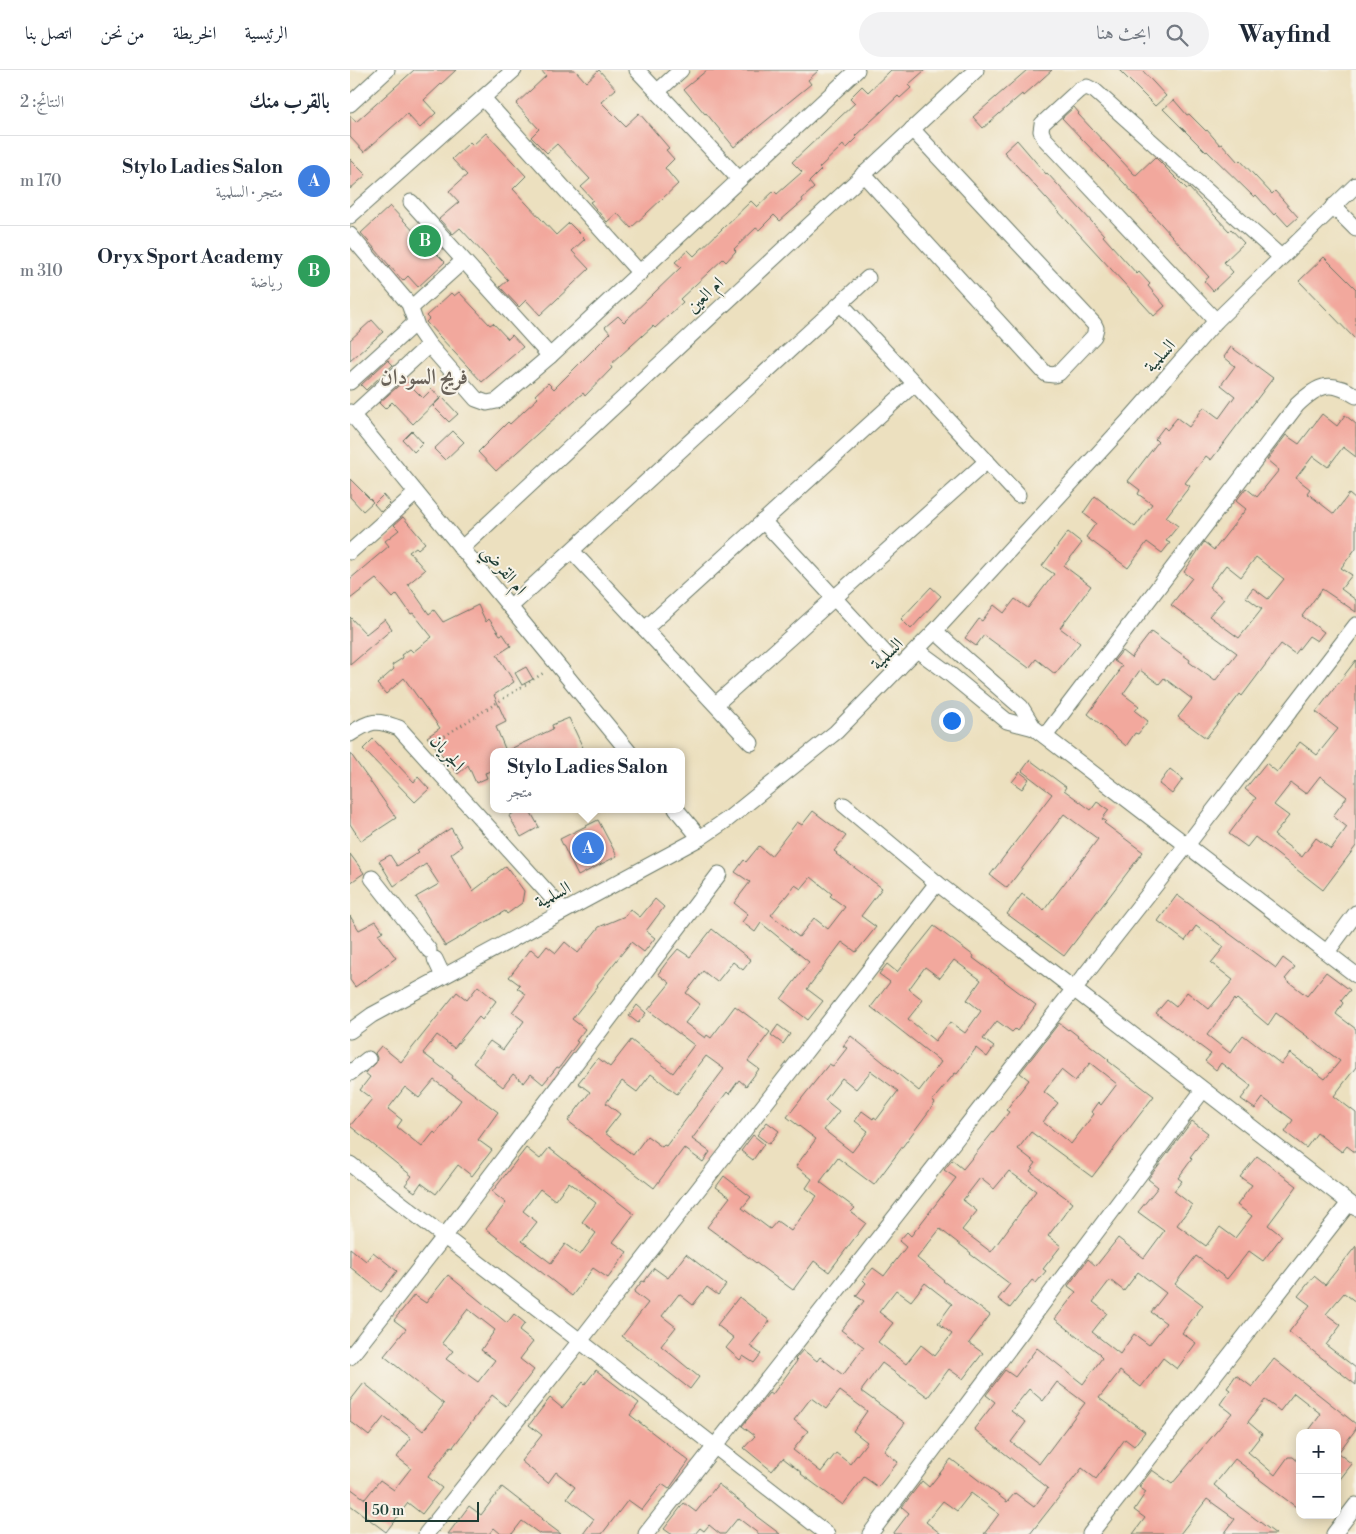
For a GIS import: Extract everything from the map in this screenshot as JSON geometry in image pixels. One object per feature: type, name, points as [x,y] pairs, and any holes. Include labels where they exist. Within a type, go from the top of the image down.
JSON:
[{"type":"street","points":[[350,104],[387,70]]},
{"type":"street","points":[[350,216],[514,70]]},
{"type":"street","points":[[637,70],[739,179]]},
{"type":"street","points":[[657,92],[681,70]]},
{"type":"street","points":[[350,235],[412,307],[415,323],[429,345],[476,399],[488,403],[501,398],[550,356],[857,70]]},
{"type":"street","name":"ام العين","points":[[461,548],[976,70]]},
{"type":"street","points":[[1216,321],[1044,138],[1041,131],[1042,124],[1080,90],[1087,87],[1095,90],[1281,258]]},
{"type":"street","points":[[483,98],[640,273]]},
{"type":"street","points":[[862,174],[1046,374],[1054,375],[1059,373],[1094,336],[1096,328],[1094,324],[912,129]]},
{"type":"street","name":"السلمية","points":[[350,1031],[372,1015],[700,838],[728,819],[836,732],[935,631],[1216,321],[1356,185]]},
{"type":"street","points":[[411,202],[550,356]]},
{"type":"street","points":[[1333,206],[1356,229]]},
{"type":"street","points":[[412,307],[463,261]]},
{"type":"street","points":[[510,607],[868,278]]},
{"type":"street","points":[[841,304],[1018,495]]},
{"type":"street","points":[[350,382],[415,323]]},
{"type":"street","points":[[351,414],[429,345]]},
{"type":"street","points":[[645,629],[914,384]]},
{"type":"street","points":[[1040,732],[1297,405],[1312,391],[1329,386],[1344,388],[1356,396]]},
{"type":"street","name":"ام القرضي","points":[[351,414],[626,748]]},
{"type":"street","points":[[716,704],[987,461]]},
{"type":"street","points":[[350,552],[416,493]]},
{"type":"street","points":[[763,522],[899,668]]},
{"type":"street","points":[[572,551],[751,742]]},
{"type":"street","points":[[646,1534],[1187,845],[1356,625]]},
{"type":"street","points":[[935,631],[1021,707],[1040,732],[1356,975]]},
{"type":"street","points":[[917,650],[1007,721],[1040,732]]},
{"type":"street","name":"الجريان","points":[[350,734],[369,722],[383,722],[399,728],[564,910]]},
{"type":"street","points":[[844,805],[937,882],[1202,1090],[1353,1205],[1090,1534]]},
{"type":"street","points":[[679,813],[700,838]]},
{"type":"street","points":[[350,1358],[720,874]]},
{"type":"street","points":[[372,878],[432,955],[443,976]]},
{"type":"street","points":[[426,1534],[580,1341],[937,882]]},
{"type":"street","points":[[1327,952],[1356,913]]},
{"type":"street","points":[[350,1073],[368,1059]]},
{"type":"street","points":[[870,1534],[1202,1090]]},
{"type":"street","points":[[350,1164],[827,1534]]},
{"type":"street","points":[[1334,1534],[1356,1505]]},
{"type":"path","points":[[421,752],[557,664]]},
{"type":"building","points":[[414,70],[456,70],[424,100],[436,113],[420,128],[407,114],[364,152],[350,137],[350,115],[356,122]]},
{"type":"building","points":[[541,70],[575,70],[586,82],[599,70],[616,89],[601,102],[625,126],[639,113],[669,148],[666,150],[674,159],[665,168],[678,184],[631,228],[617,213],[607,222],[590,202],[593,200],[581,187],[590,179],[557,144],[547,153],[531,137],[539,129],[516,104],[546,76]]},
{"type":"building","points":[[707,70],[819,70],[808,80],[811,84],[734,147],[684,89]]},
{"type":"building","points":[[891,70],[925,70],[908,85],[911,88],[900,98],[898,96],[855,136],[857,138],[846,149],[843,145],[819,168],[821,170],[809,182],[814,188],[802,199],[803,201],[780,221],[774,215],[759,230],[756,228],[734,249],[736,251],[726,262],[723,259],[680,299],[683,302],[610,365],[612,368],[585,396],[583,393],[496,471],[478,452],[508,422],[510,424],[538,398],[535,395],[548,383],[554,389],[610,333],[605,327],[618,316],[624,322],[681,267],[675,262],[688,250],[694,256],[751,201],[757,207],[774,191],[777,194],[802,172],[792,162],[855,103],[850,98],[862,86],[868,92]]},
{"type":"building","points":[[1027,70],[1052,70],[983,128],[973,117]]},
{"type":"building","points":[[1119,70],[1142,70],[1166,96],[1155,106]]},
{"type":"building","points":[[1174,100],[1187,115],[1189,114],[1207,130],[1220,145],[1222,144],[1238,162],[1240,160],[1272,194],[1275,191],[1298,217],[1288,226],[1276,213],[1274,215],[1256,195],[1254,197],[1206,152],[1163,109]]},
{"type":"building","points":[[1074,107],[1078,114],[1134,174],[1136,175],[1155,157],[1187,189],[1189,188],[1229,231],[1231,229],[1244,243],[1224,262],[1233,272],[1213,291],[1204,281],[1209,277],[1062,118]]},
{"type":"building","points":[[486,133],[526,176],[513,189],[556,235],[569,223],[585,239],[572,251],[589,269],[540,315],[526,300],[519,307],[500,287],[508,280],[460,228],[453,234],[439,219],[459,202],[449,191],[467,175],[452,159],[470,142],[473,145]]},
{"type":"building","points":[[1017,140],[1137,274],[1139,272],[1150,284],[1148,286],[1165,306],[1154,316],[1004,152]]},
{"type":"building","points":[[350,159],[366,175],[350,189]]},
{"type":"building","points":[[390,206],[435,254],[445,262],[418,287],[408,276],[403,281],[361,233]]},
{"type":"building","points":[[1324,257],[1356,289],[1356,340],[1299,281]]},
{"type":"building","points":[[459,292],[490,325],[493,323],[508,339],[512,335],[523,347],[482,382],[426,322],[429,319],[426,316],[451,293],[454,296]]},
{"type":"building","points":[[372,320],[383,332],[350,361],[350,340]]},
{"type":"building","points":[[1231,347],[1273,378],[1211,460],[1206,456],[1185,483],[1190,486],[1166,517],[1178,526],[1166,541],[1170,543],[1162,553],[1147,542],[1128,568],[1086,537],[1096,523],[1083,513],[1095,496],[1135,527],[1152,504],[1138,494],[1140,490],[1128,481],[1158,442],[1155,439],[1164,427],[1167,430],[1177,418],[1189,427],[1204,407],[1219,418],[1235,396],[1221,385],[1235,366],[1224,357]]},
{"type":"building","points":[[388,360],[393,365],[366,390],[361,385]]},
{"type":"building","points":[[405,380],[423,398],[432,389],[440,398],[413,424],[392,402],[385,409],[379,403]]},
{"type":"building","points":[[442,397],[458,414],[449,422],[433,406]]},
{"type":"building","points":[[1322,414],[1337,426],[1345,415],[1356,424],[1356,457],[1343,447],[1328,467],[1313,456],[1296,478],[1310,489],[1307,493],[1334,514],[1349,494],[1356,500],[1356,548],[1341,568],[1352,575],[1341,589],[1356,600],[1356,612],[1322,589],[1302,616],[1324,632],[1317,641],[1309,636],[1295,654],[1281,644],[1242,696],[1240,694],[1206,738],[1178,717],[1192,699],[1164,678],[1159,684],[1140,670],[1123,694],[1139,706],[1135,711],[1148,721],[1138,734],[1135,733],[1126,746],[1088,714],[1122,666],[1114,661],[1122,651],[1131,658],[1151,632],[1215,681],[1237,653],[1171,605],[1192,578],[1184,572],[1204,542],[1214,550],[1246,509],[1236,501],[1246,488],[1257,497],[1279,470],[1267,460],[1286,435],[1299,444]],"holes":[[[1256,557],[1284,579],[1268,599],[1253,588],[1246,597],[1262,609],[1239,638],[1209,616],[1224,599],[1209,587],[1226,565],[1241,577]]]},
{"type":"building","points":[[412,431],[423,443],[414,452],[403,440]]},
{"type":"building","points":[[453,431],[464,442],[445,460],[434,449]]},
{"type":"building","points":[[350,479],[373,502],[363,511],[350,497]]},
{"type":"building","points":[[383,495],[390,503],[381,512],[374,504]]},
{"type":"building","points":[[403,517],[425,543],[418,549],[416,547],[409,552],[425,570],[408,584],[429,614],[434,610],[443,622],[478,605],[486,622],[489,619],[500,635],[503,634],[511,646],[497,655],[514,682],[494,695],[506,722],[496,727],[505,748],[490,748],[490,771],[485,773],[487,778],[476,783],[468,765],[458,774],[427,737],[440,728],[404,678],[386,694],[377,684],[394,669],[392,665],[403,658],[401,655],[410,649],[413,652],[432,637],[413,613],[411,614],[397,594],[393,598],[376,579],[350,599],[350,579],[389,546],[385,541],[399,530],[394,525]]},
{"type":"building","points":[[1068,532],[1082,543],[1064,566],[1091,586],[1060,628],[1080,643],[1055,674],[1036,659],[1029,668],[984,635],[976,646],[965,638],[979,619],[982,621],[994,605],[1004,613],[1015,599],[1028,608],[1054,574],[1042,566]]},
{"type":"building","points":[[931,587],[941,596],[911,629],[901,619]]},
{"type":"building","points":[[350,617],[366,634],[385,619],[392,629],[350,665]]},
{"type":"building","points":[[1356,660],[1356,846],[1323,890],[1255,837],[1247,847],[1229,834],[1256,798],[1245,789],[1266,763],[1277,772],[1300,742],[1317,755],[1338,729],[1316,712]],"holes":[[[1320,776],[1347,797],[1333,816],[1347,827],[1331,849],[1316,838],[1302,857],[1274,835],[1289,816],[1274,805],[1291,783],[1306,794]]]},
{"type":"building","points":[[526,667],[533,679],[522,685],[515,673]]},
{"type":"building","points":[[569,718],[583,748],[512,748],[553,729],[552,725]]},
{"type":"building","points":[[373,739],[414,782],[418,777],[429,789],[415,802],[363,749]]},
{"type":"building","points":[[350,753],[396,818],[361,841],[350,824]]},
{"type":"building","points":[[1030,760],[1066,787],[1064,790],[1091,810],[1097,802],[1109,810],[1102,819],[1106,821],[1104,823],[1143,852],[1064,956],[1007,914],[1022,894],[1044,910],[1098,839],[1064,814],[1007,888],[990,875],[1052,794],[1022,771]]},
{"type":"building","points":[[1170,769],[1183,779],[1172,794],[1159,784]]},
{"type":"building","points":[[1020,772],[1029,779],[1022,789],[1012,782]]},
{"type":"building","points":[[813,811],[846,836],[834,851],[836,854],[882,888],[861,916],[876,927],[856,952],[842,942],[807,989],[823,1001],[808,1020],[781,999],[809,962],[761,923],[755,932],[742,922],[748,914],[734,903],[750,882],[735,872],[744,860],[746,862],[759,846],[771,856],[797,822],[802,825]],"holes":[[[811,877],[832,894],[830,896],[845,907],[828,929],[814,918],[799,937],[771,915],[795,885],[801,889]]]},
{"type":"building","points":[[514,813],[531,813],[539,827],[521,837],[509,816]]},
{"type":"building","points":[[598,820],[617,856],[578,876],[560,839]]},
{"type":"building","points":[[451,828],[462,846],[451,854],[473,891],[506,866],[524,891],[522,903],[507,914],[505,911],[445,946],[416,897],[439,884],[426,864],[394,886],[379,861],[390,855],[397,866],[419,852],[417,850]]},
{"type":"building","points":[[350,854],[364,873],[350,883]]},
{"type":"building","points":[[1177,895],[1276,968],[1283,958],[1295,967],[1285,979],[1307,996],[1326,972],[1350,990],[1341,1001],[1343,1003],[1336,1014],[1356,1029],[1356,1067],[1334,1096],[1356,1113],[1356,1153],[1347,1146],[1342,1152],[1317,1133],[1306,1148],[1285,1132],[1293,1120],[1263,1098],[1255,1109],[1241,1099],[1251,1086],[1221,1063],[1216,1070],[1205,1061],[1211,1054],[1156,1013],[1167,1000],[1176,1007],[1187,992],[1209,1009],[1233,980],[1211,963],[1224,947],[1196,926],[1185,941],[1158,921]],"holes":[[[1234,999],[1235,1001],[1237,999],[1268,1025],[1276,1013],[1340,1061],[1325,1079],[1290,1053],[1281,1064],[1243,1035],[1230,1053],[1207,1035]]]},
{"type":"building","points":[[655,899],[664,907],[646,931],[655,938],[644,952],[631,942],[597,985],[572,1019],[585,1029],[576,1041],[578,1042],[559,1068],[557,1067],[543,1084],[531,1074],[524,1083],[513,1074],[503,1087],[473,1063],[490,1041],[503,1050],[524,1021],[512,1012],[526,994],[517,988],[520,985],[509,977],[531,949],[539,956],[547,946],[556,953],[565,942],[578,953],[599,927],[625,916],[630,909],[640,917]]},
{"type":"building","points":[[350,916],[359,930],[376,921],[383,931],[378,934],[396,958],[355,987],[350,980]]},
{"type":"building","points":[[934,926],[1036,1005],[1017,1031],[1015,1029],[1012,1032],[997,1021],[983,1039],[994,1047],[987,1057],[976,1048],[957,1074],[955,1073],[932,1101],[935,1103],[874,1185],[838,1158],[820,1182],[855,1208],[851,1212],[866,1223],[829,1272],[814,1261],[793,1290],[707,1227],[730,1197],[716,1187],[724,1176],[751,1197],[742,1208],[770,1229],[777,1221],[791,1231],[817,1196],[806,1188],[812,1179],[796,1166],[816,1139],[787,1117],[829,1064],[833,1066],[847,1048],[843,1046],[851,1036],[919,1091],[941,1062],[871,1007],[890,982],[879,974],[887,964],[897,972]],"holes":[[[954,960],[981,980],[967,1000],[981,1011],[965,1033],[950,1022],[935,1041],[908,1019],[923,1000],[909,989],[925,967],[940,978]],[[871,1071],[898,1091],[877,1119],[874,1117],[873,1119],[862,1111],[855,1121],[868,1131],[852,1152],[824,1130],[839,1111],[825,1100],[842,1078],[856,1089]]]},
{"type":"building","points":[[712,929],[751,960],[743,970],[733,962],[717,982],[703,971],[686,993],[700,1004],[685,1023],[705,1038],[707,1035],[711,1038],[735,1006],[770,1032],[748,1061],[759,1069],[746,1086],[739,1080],[729,1094],[727,1092],[692,1139],[710,1152],[703,1162],[684,1148],[654,1188],[568,1121],[590,1092],[578,1083],[598,1058],[610,1067],[631,1040],[673,1073],[694,1045],[648,1010],[670,983],[658,974],[666,963],[678,949],[690,957]],"holes":[[[706,1056],[724,1069],[666,1146],[662,1147],[647,1136],[633,1155],[605,1133],[620,1114],[606,1103],[622,1081],[637,1092],[651,1074],[677,1094]]]},
{"type":"building","points":[[478,986],[496,1001],[482,1020],[479,1017],[454,1048],[437,1035],[423,1053],[453,1076],[452,1078],[498,1112],[478,1140],[492,1150],[472,1176],[458,1165],[436,1194],[421,1183],[415,1192],[405,1185],[412,1176],[350,1126],[372,1099],[360,1090],[370,1077],[365,1073],[376,1063],[375,1053],[381,1046],[401,1062],[457,992],[467,1000]],"holes":[[[434,1080],[461,1100],[436,1134],[434,1132],[422,1147],[397,1127],[402,1120],[388,1109],[405,1087],[419,1098]]]},
{"type":"building","points":[[637,1005],[646,1013],[638,1023],[629,1016]]},
{"type":"building","points":[[1059,1023],[1154,1096],[1092,1177],[1031,1132],[1018,1149],[1036,1163],[1030,1171],[1073,1203],[1048,1236],[1061,1246],[1043,1269],[1046,1271],[1036,1283],[1032,1280],[1010,1308],[998,1299],[1010,1284],[940,1229],[917,1258],[943,1281],[990,1315],[969,1343],[983,1353],[963,1379],[949,1369],[928,1397],[882,1363],[861,1391],[905,1423],[884,1451],[898,1462],[878,1487],[864,1477],[843,1505],[783,1458],[772,1471],[744,1448],[755,1436],[742,1426],[769,1393],[772,1395],[803,1350],[817,1361],[820,1357],[843,1375],[864,1347],[841,1330],[864,1301],[856,1296],[866,1283],[863,1280],[873,1268],[884,1276],[906,1247],[899,1241],[907,1232],[911,1236],[956,1178],[944,1170],[952,1160],[963,1169],[1009,1112],[1006,1110],[1029,1080],[1020,1073]],"holes":[[[1090,1063],[1117,1084],[1101,1105],[1098,1102],[1091,1112],[1094,1114],[1071,1144],[1043,1122],[1058,1103],[1044,1092],[1061,1070],[1075,1081]],[[1009,1171],[1036,1191],[991,1252],[962,1230],[977,1211],[963,1200],[980,1178],[994,1189]],[[925,1283],[952,1304],[938,1323],[952,1334],[935,1356],[921,1345],[906,1364],[878,1342],[893,1323],[879,1312],[896,1290],[911,1301]],[[840,1391],[867,1411],[853,1431],[867,1442],[850,1464],[836,1453],[821,1472],[793,1450],[808,1431],[794,1420],[811,1398],[826,1409]]]},
{"type":"building","points":[[778,1025],[790,1034],[783,1044],[771,1035]]},
{"type":"building","points":[[1192,1121],[1208,1133],[1190,1157],[1192,1159],[1178,1178],[1182,1181],[1174,1191],[1192,1205],[1177,1225],[1206,1246],[1220,1227],[1235,1238],[1252,1216],[1237,1205],[1252,1185],[1240,1177],[1257,1156],[1297,1186],[1268,1225],[1282,1236],[1263,1261],[1249,1251],[1227,1279],[1196,1256],[1175,1284],[1203,1305],[1182,1333],[1196,1343],[1177,1369],[1163,1358],[1141,1387],[1120,1371],[1099,1398],[1145,1432],[1134,1446],[1125,1439],[1096,1479],[1082,1468],[1030,1534],[984,1534],[999,1514],[971,1493],[957,1511],[943,1501],[926,1522],[941,1534],[893,1534],[909,1513],[902,1507],[922,1481],[929,1487],[951,1459],[1007,1502],[1015,1493],[1034,1507],[1048,1488],[974,1429],[995,1402],[986,1395],[1005,1370],[1015,1377],[1037,1348],[1083,1384],[1102,1358],[1100,1354],[1055,1319],[1076,1292],[1068,1286],[1088,1259],[1096,1266],[1118,1238],[1144,1258],[1164,1231],[1138,1212],[1158,1187],[1148,1179]],"holes":[[[1138,1272],[1166,1293],[1151,1312],[1166,1323],[1149,1345],[1134,1334],[1120,1354],[1092,1332],[1107,1313],[1093,1302],[1110,1280],[1124,1291]],[[1057,1382],[1085,1403],[1039,1464],[1011,1442],[1026,1422],[1011,1411],[1029,1389],[1043,1401]]]},
{"type":"building","points":[[767,1122],[779,1131],[769,1144],[757,1135]]},
{"type":"building","points":[[753,1135],[764,1144],[753,1160],[741,1151]]},
{"type":"building","points":[[526,1148],[540,1159],[549,1148],[634,1214],[613,1242],[627,1252],[608,1278],[593,1268],[572,1296],[486,1229],[506,1203],[492,1192]],"holes":[[[569,1182],[596,1203],[582,1222],[596,1233],[580,1255],[565,1244],[551,1263],[522,1241],[537,1222],[523,1211],[540,1189],[555,1200]]]},
{"type":"building","points":[[1356,1246],[1356,1302],[1344,1293],[1326,1314],[1341,1325],[1326,1345],[1356,1368],[1356,1385],[1289,1332],[1310,1305],[1298,1296],[1314,1276],[1325,1285]]},
{"type":"building","points":[[350,1248],[366,1261],[373,1252],[397,1271],[381,1292],[350,1267]]},
{"type":"building","points":[[686,1254],[726,1285],[718,1295],[707,1287],[693,1305],[679,1294],[662,1316],[676,1327],[661,1346],[699,1377],[690,1389],[622,1336],[648,1303],[634,1292],[642,1281],[644,1282],[654,1268],[668,1278]]},
{"type":"building","points":[[448,1275],[507,1323],[514,1314],[525,1323],[519,1331],[533,1342],[520,1359],[534,1370],[506,1406],[492,1395],[453,1447],[451,1446],[428,1477],[442,1488],[422,1514],[408,1503],[386,1532],[350,1505],[350,1488],[365,1499],[380,1480],[394,1490],[411,1468],[397,1457],[411,1438],[384,1417],[369,1436],[350,1421],[350,1401],[364,1383],[423,1431],[444,1404],[384,1356],[406,1329],[394,1320],[414,1295],[426,1303]],"holes":[[[468,1309],[495,1330],[481,1350],[495,1360],[478,1382],[446,1359],[453,1351],[442,1343]]]},
{"type":"building","points":[[739,1297],[770,1321],[750,1346],[761,1354],[754,1363],[743,1356],[740,1360],[726,1348],[734,1338],[717,1325]]},
{"type":"building","points":[[1274,1359],[1356,1424],[1356,1429],[1341,1449],[1341,1429],[1310,1429],[1321,1414],[1294,1393],[1280,1411],[1265,1400],[1248,1422],[1262,1434],[1248,1452],[1275,1475],[1288,1457],[1293,1457],[1296,1460],[1296,1507],[1235,1459],[1214,1485],[1226,1497],[1276,1534],[1224,1534],[1235,1519],[1207,1499],[1180,1534],[1133,1534],[1145,1518],[1134,1510],[1146,1492],[1139,1487],[1152,1470],[1172,1484],[1232,1413],[1220,1404],[1230,1390],[1227,1388],[1236,1375],[1252,1387]]},
{"type":"building","points":[[596,1370],[639,1403],[630,1415],[689,1461],[669,1489],[662,1484],[642,1510],[628,1500],[602,1534],[583,1534],[594,1519],[567,1498],[575,1487],[556,1472],[548,1483],[521,1461],[542,1435],[529,1425],[550,1398],[562,1408],[583,1382],[585,1384]]},
{"type":"building","points":[[1341,1455],[1352,1464],[1341,1478]]},
{"type":"building","points":[[718,1484],[780,1534],[759,1534],[738,1518],[725,1534],[720,1534],[709,1525],[704,1531],[700,1528],[695,1534],[671,1534],[664,1529],[684,1503],[696,1512]]},
{"type":"building","points":[[502,1487],[561,1534],[540,1534],[522,1521],[512,1534],[501,1534],[494,1528],[489,1534],[448,1534],[469,1506],[481,1515]]},
{"type":"place","name":"Oryx Sport Academy","points":[[425,241]]},
{"type":"place","name":"Stylo Ladies Salon","points":[[588,848]]},
{"type":"district","name":"فريج السودان","points":[[424,377]]}]
